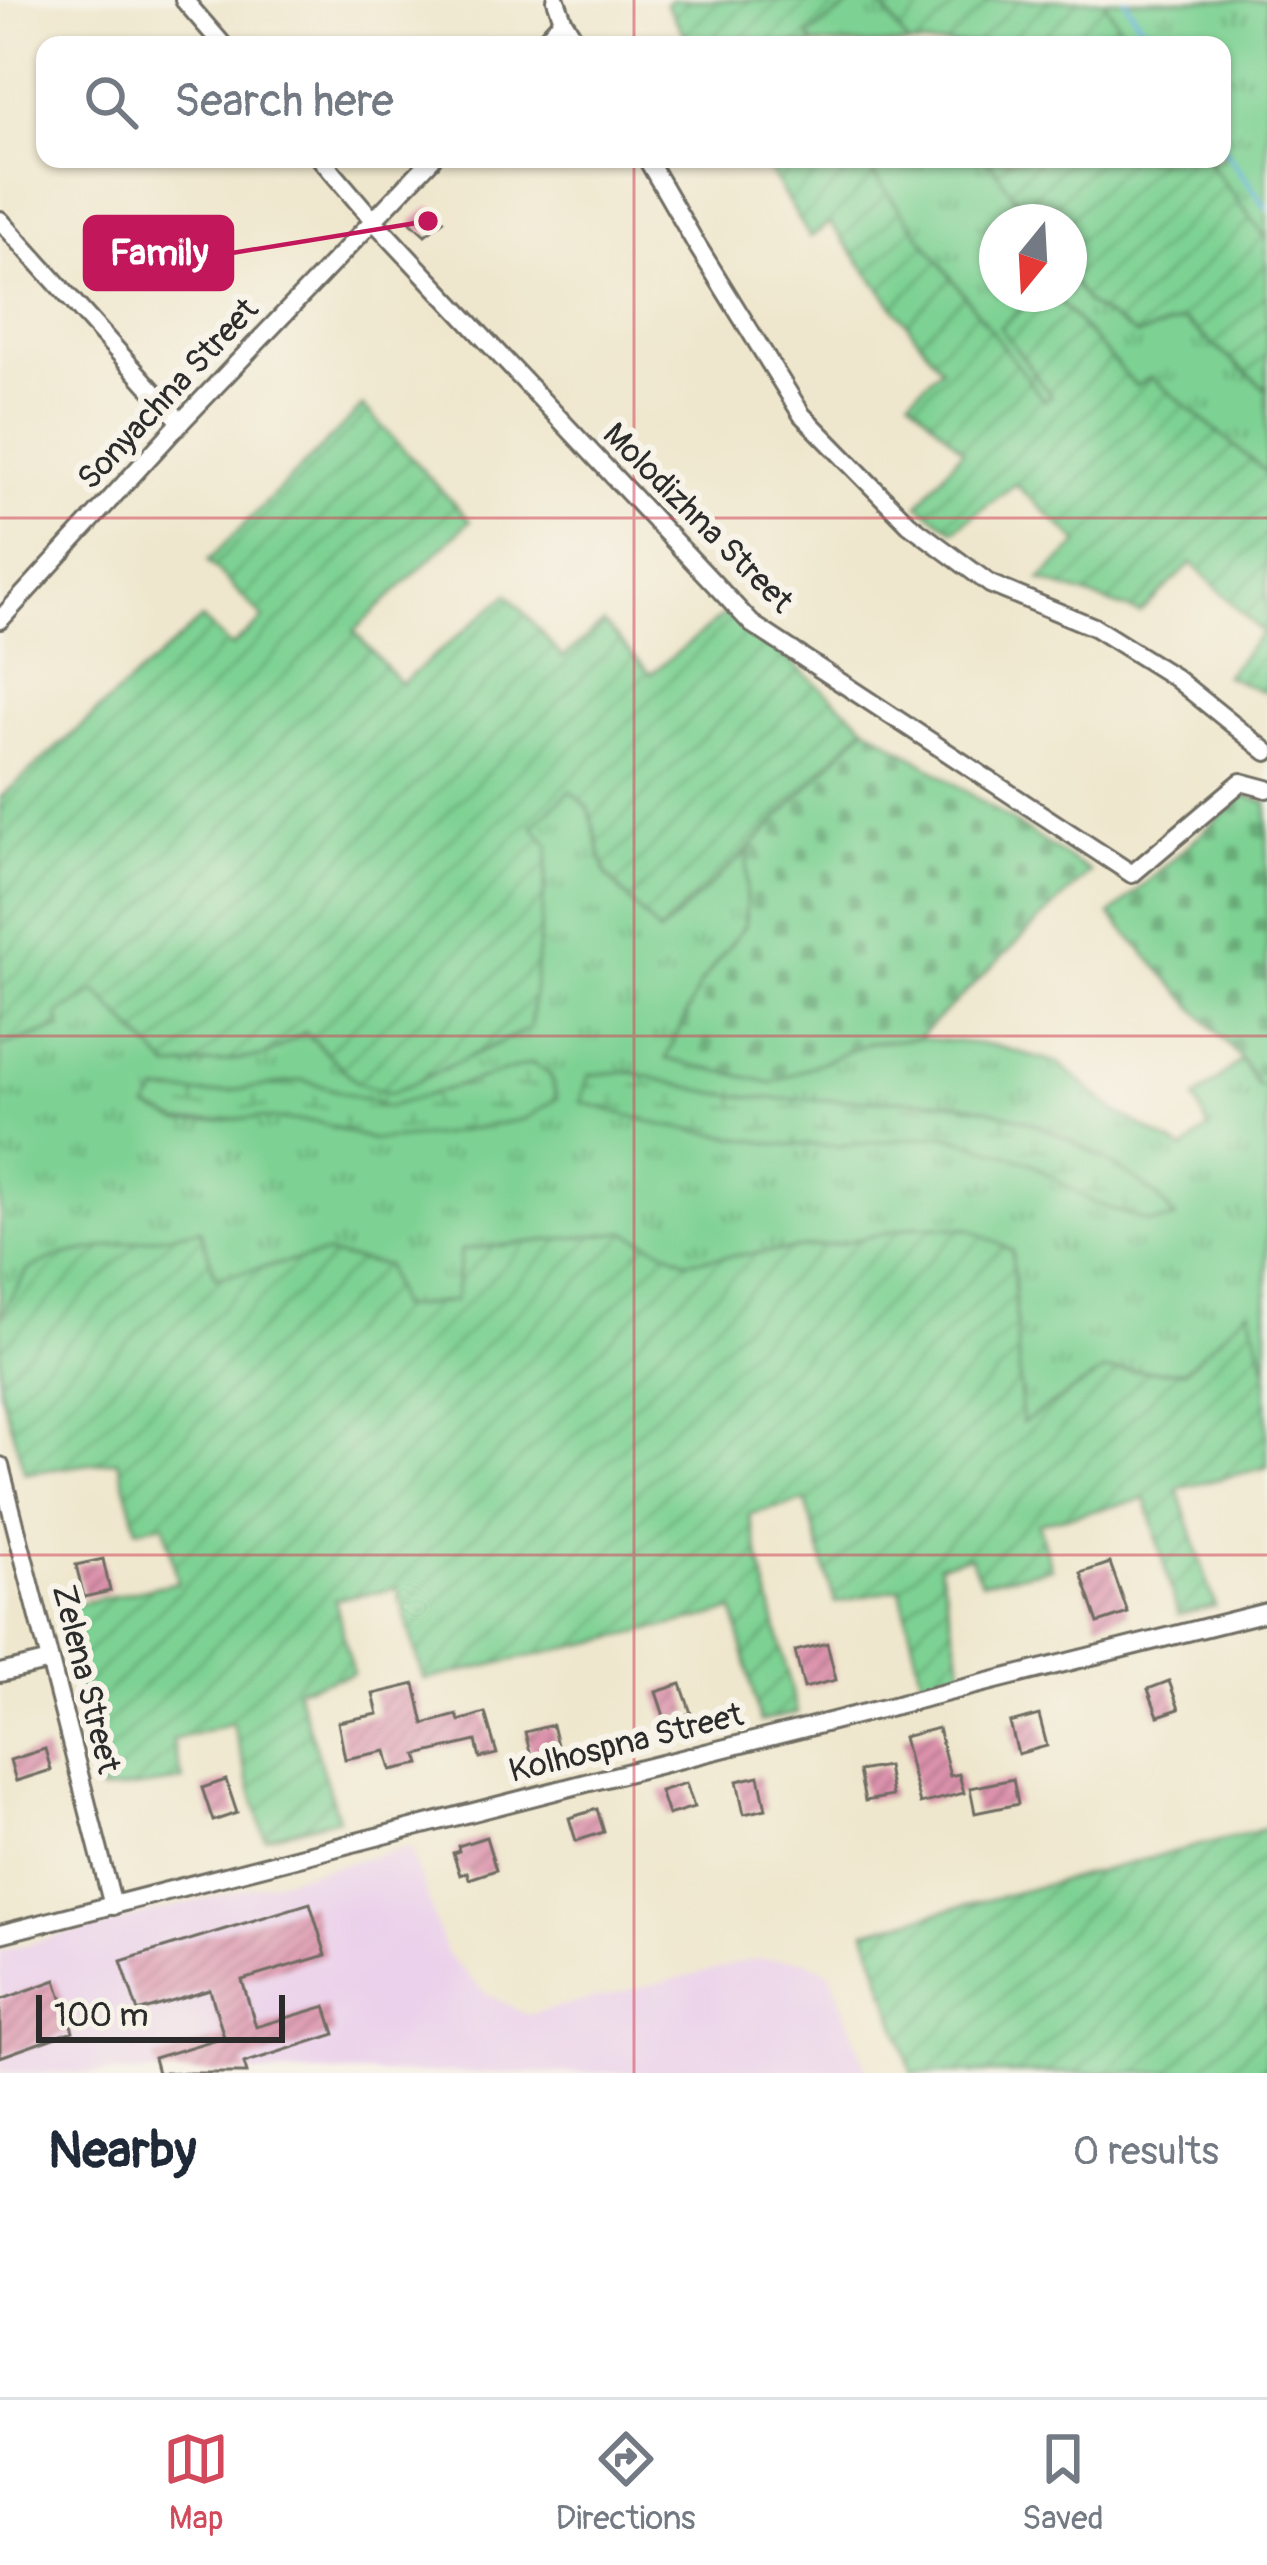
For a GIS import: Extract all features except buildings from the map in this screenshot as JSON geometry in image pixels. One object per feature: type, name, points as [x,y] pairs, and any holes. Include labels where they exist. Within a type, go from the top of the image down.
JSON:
[{"type":"street","points":[[184,0],[215,36]]},
{"type":"street","points":[[556,0],[573,36]]},
{"type":"street","points":[[548,36],[563,20]]},
{"type":"street","name":"Molodizhna Street","points":[[329,168],[752,624],[1132,874],[1241,782],[1267,789]]},
{"type":"street","name":"Sonyachna Street","points":[[0,620],[424,168]]},
{"type":"street","points":[[651,168],[802,415],[909,524],[989,584],[1094,628],[1174,677],[1267,752]]},
{"type":"street","points":[[0,220],[181,422]]},
{"type":"street","name":"Zelena Street","points":[[0,1466],[113,1906]]},
{"type":"street","name":"Kolhospna Street","points":[[0,1934],[1267,1612]]},
{"type":"street","points":[[0,1673],[50,1660]]},
{"type":"shaded area","points":[[410,1847],[446,1953],[485,1993],[527,2015],[756,1959],[805,1960],[831,1973],[868,2073],[0,2073],[0,1951]]},
{"type":"green space","points":[[671,0],[853,3],[808,36],[686,36],[666,4]]},
{"type":"green space","points":[[878,0],[903,36],[808,36],[852,3]]},
{"type":"green space","points":[[878,0],[1103,0],[1126,36],[903,36]]},
{"type":"green space","points":[[1103,0],[1267,0],[1267,239],[1213,168],[1231,168],[1231,36],[1126,36]]},
{"type":"green space","points":[[768,168],[869,168],[1044,401],[1051,396],[1000,327],[1018,312],[1068,312],[1136,386],[1151,377],[1267,473],[1267,693],[1225,676],[1262,633],[1192,563],[1140,613],[1040,580],[1079,543],[1015,484],[954,530],[918,505],[963,450],[910,398],[941,368],[830,223],[810,237]]},
{"type":"green space","points":[[869,168],[994,168],[1019,204],[979,204],[979,312],[1019,312],[1001,327],[1052,397],[1044,402]]},
{"type":"green space","points":[[994,168],[1213,168],[1267,239],[1267,390],[1184,320],[1137,335],[1088,304],[1087,204],[1019,204]]},
{"type":"green space","points":[[1087,303],[1137,335],[1184,320],[1267,390],[1267,473],[1152,378],[1137,387],[1068,312],[1087,312]]},
{"type":"green space","points":[[363,406],[470,521],[354,631],[401,684],[508,594],[563,658],[603,623],[651,674],[730,610],[866,726],[748,850],[659,933],[606,874],[589,808],[570,791],[533,826],[549,846],[530,1028],[392,1093],[358,1083],[305,1032],[265,1056],[170,1068],[96,991],[58,1014],[61,1027],[0,1047],[0,798],[202,619],[231,647],[264,619],[208,561]]},
{"type":"green space","points":[[866,726],[1090,872],[918,1038],[868,1043],[772,1083],[666,1059],[700,984],[745,925],[748,850]]},
{"type":"green space","points":[[570,790],[589,808],[606,875],[659,932],[748,850],[745,925],[700,984],[772,1083],[868,1043],[918,1038],[992,1045],[1059,1063],[1113,1110],[1184,1150],[1208,1128],[1195,1099],[1241,1060],[1258,1086],[1267,1087],[1267,1371],[1249,1310],[1184,1371],[1104,1371],[1021,1424],[1012,1252],[970,1229],[915,1226],[838,1244],[687,1261],[625,1232],[461,1250],[455,1301],[399,1308],[325,1254],[216,1278],[200,1230],[0,1316],[0,1047],[60,1028],[58,1014],[96,991],[170,1068],[265,1056],[305,1031],[358,1082],[392,1093],[530,1028],[532,826]]},
{"type":"green space","points":[[1244,796],[1267,802],[1267,1087],[1259,1086],[1241,1059],[1110,915]]},
{"type":"green space","points":[[532,1063],[550,1075],[557,1098],[525,1119],[439,1135],[373,1140],[317,1122],[259,1118],[180,1122],[147,1108],[158,1092],[211,1094],[303,1080],[388,1107]]},
{"type":"green space","points":[[627,1071],[744,1097],[944,1102],[1005,1114],[1062,1136],[1119,1169],[1151,1191],[1175,1219],[1149,1222],[1094,1203],[1029,1162],[946,1135],[839,1146],[776,1144],[662,1125],[581,1102],[589,1075]]},
{"type":"green space","points":[[915,1226],[970,1229],[1012,1251],[1022,1423],[1104,1371],[1184,1371],[1249,1309],[1267,1371],[1267,1467],[1178,1489],[1215,1606],[1178,1615],[1146,1499],[1038,1523],[1051,1568],[981,1582],[970,1557],[939,1564],[963,1673],[923,1685],[900,1588],[835,1603],[806,1501],[749,1514],[797,1713],[760,1722],[734,1611],[424,1680],[397,1588],[335,1599],[353,1674],[296,1689],[338,1818],[265,1838],[232,1723],[172,1740],[183,1781],[101,1792],[58,1608],[178,1582],[164,1524],[137,1529],[118,1460],[25,1473],[0,1389],[0,1316],[28,1270],[59,1256],[200,1229],[216,1278],[325,1254],[386,1265],[399,1308],[455,1301],[461,1250],[625,1232],[687,1261],[838,1244]]},
{"type":"green space","points":[[1267,1828],[1267,2073],[912,2073],[866,1931]]},
{"type":"waterway","points":[[1125,0],[1147,36]]},
{"type":"waterway","points":[[1231,158],[1267,208]]},
{"type":"place","name":"Family","points":[[428,221]]}]
